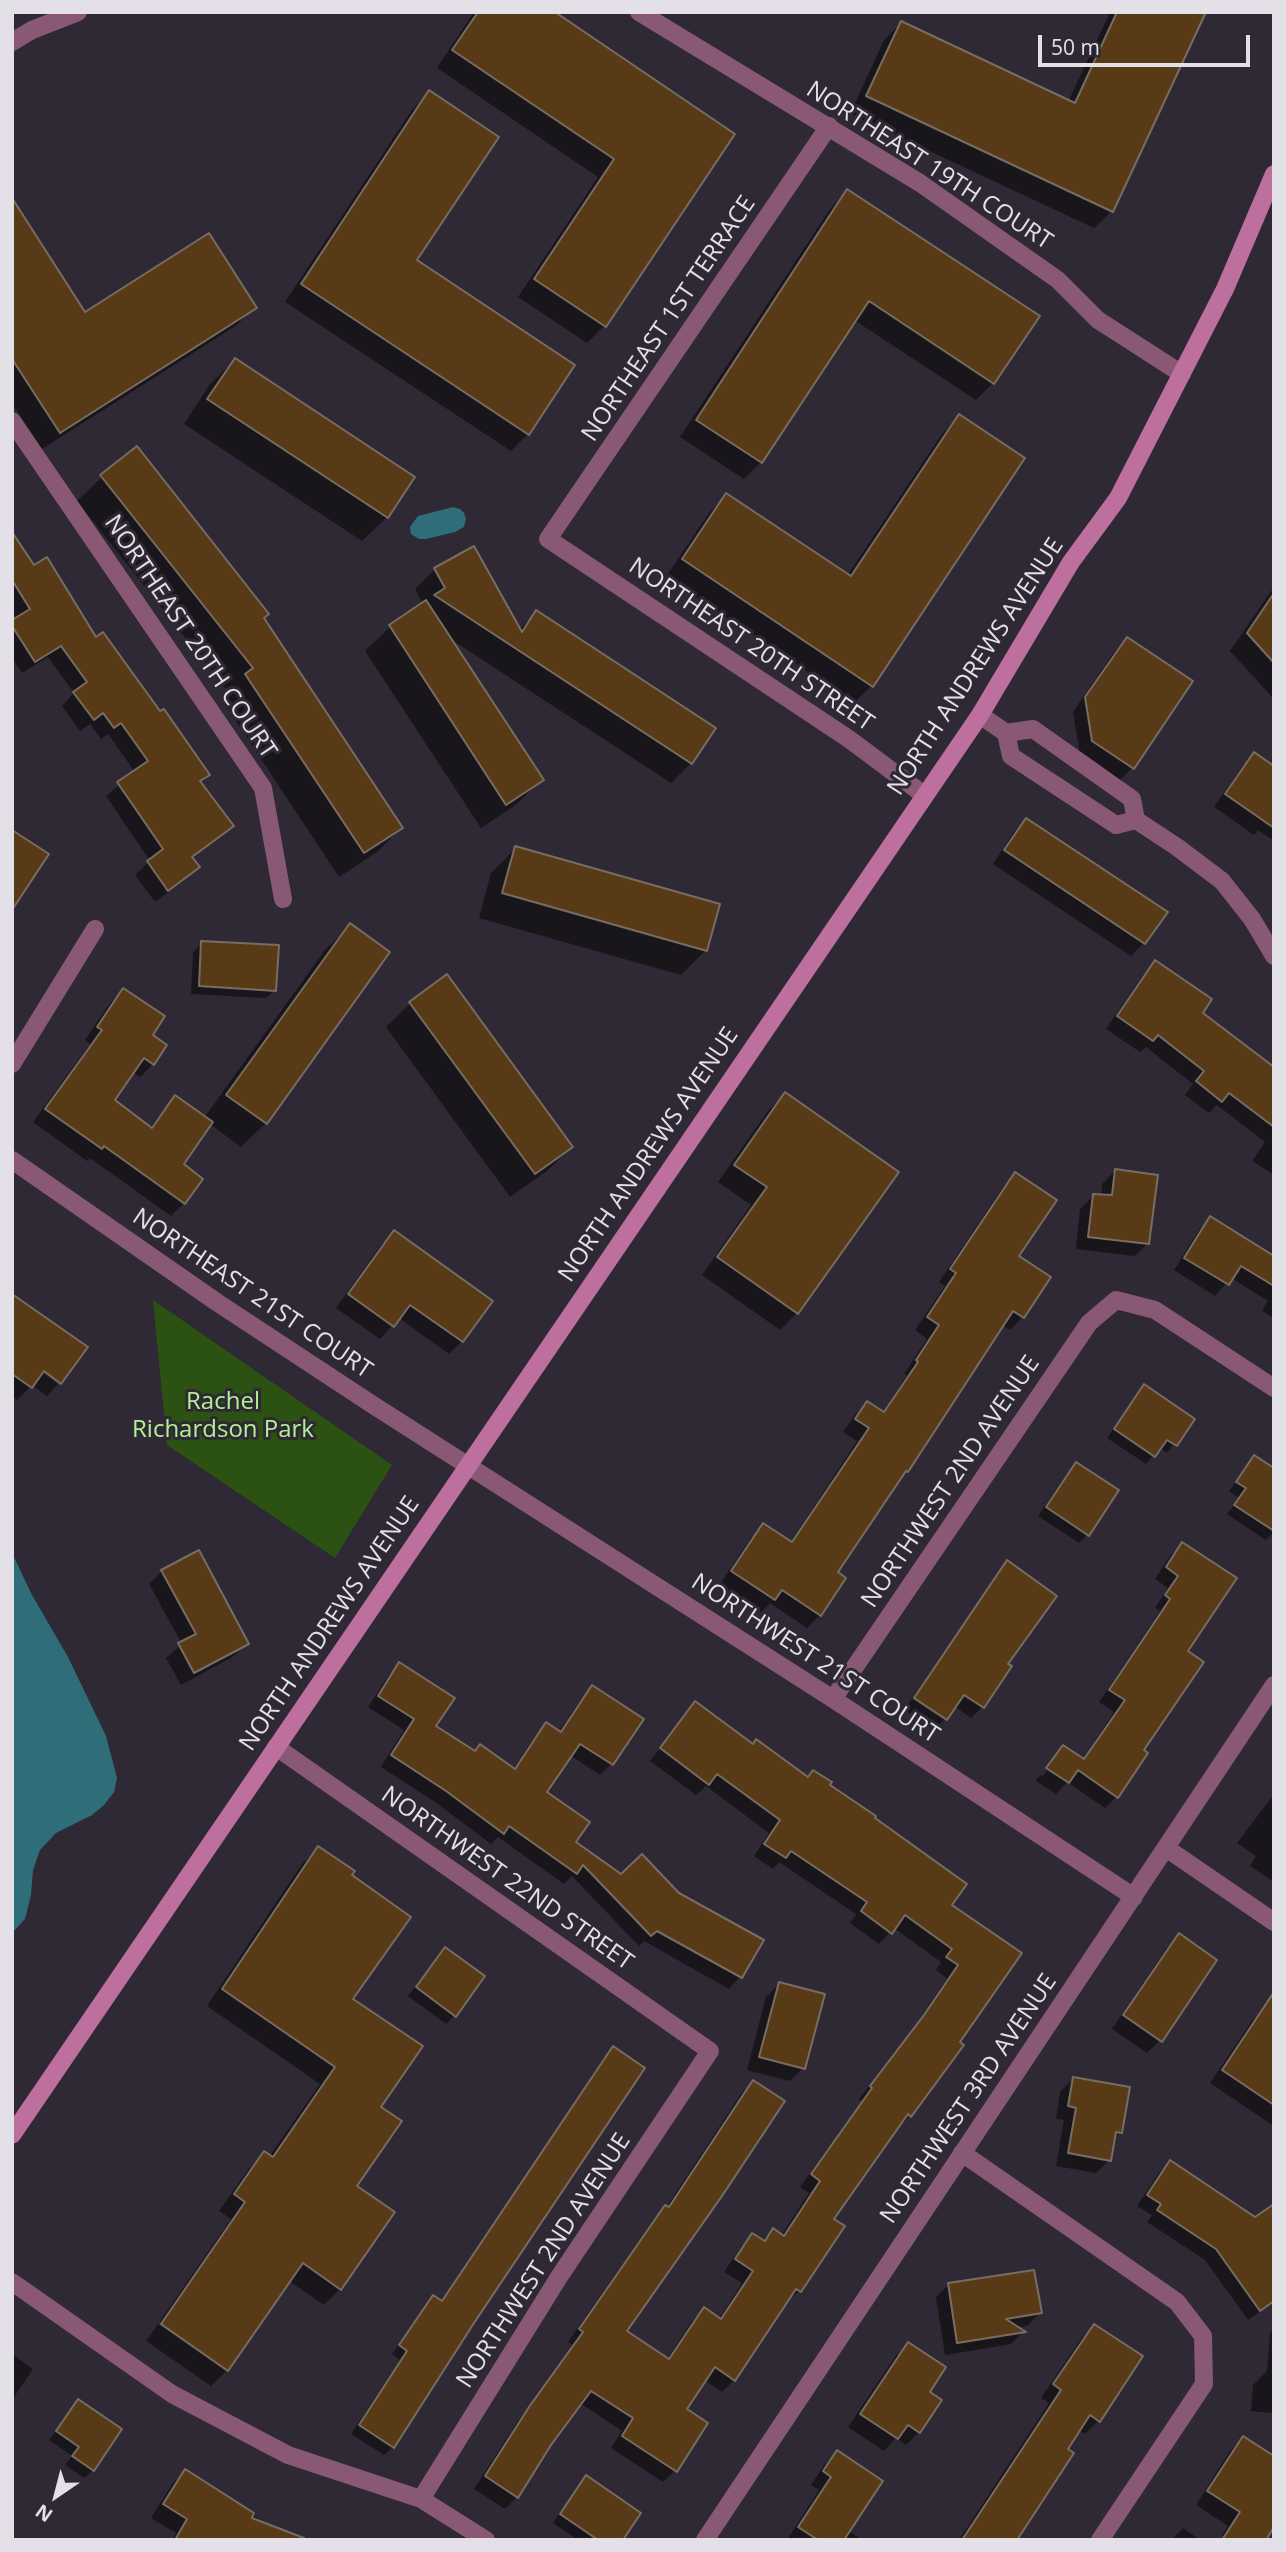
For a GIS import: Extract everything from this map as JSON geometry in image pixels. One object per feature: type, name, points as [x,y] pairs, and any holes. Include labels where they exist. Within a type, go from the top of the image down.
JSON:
[{"type":"main road","name":"NORTH ANDREWS AVENUE","points":[[12,2135],[980,715],[1071,562],[1118,498],[1226,289],[1274,173]]},
{"type":"street","points":[[12,42],[32,30],[78,12]]},
{"type":"street","name":"NORTHEAST 19TH COURT","points":[[639,12],[920,183],[1058,280],[1098,320],[1182,374]]},
{"type":"street","name":"NORTHEAST 1ST TERRACE","points":[[548,539],[829,126]]},
{"type":"street","name":"NORTHEAST 20TH COURT","points":[[12,421],[264,788],[283,899]]},
{"type":"street","name":"NORTHEAST 20TH STREET","points":[[548,539],[849,739],[924,795]]},
{"type":"street","points":[[980,715],[1006,733],[1011,755],[1034,771],[1115,825],[1136,820]]},
{"type":"street","points":[[1006,733],[1033,729],[1132,799],[1136,820],[1222,881],[1252,919],[1274,956]]},
{"type":"street","points":[[12,1064],[95,929]]},
{"type":"street","name":"NORTHEAST 21ST COURT","points":[[12,1160],[218,1303],[467,1466]]},
{"type":"street","name":"NORTHWEST 2ND AVENUE","points":[[834,1699],[1089,1323],[1116,1300],[1155,1310],[1274,1388]]},
{"type":"street","name":"NORTHWEST 21ST COURT","points":[[467,1466],[834,1699],[1134,1897]]},
{"type":"street","name":"NORTHWEST 3RD AVENUE","points":[[705,2540],[1274,1685]]},
{"type":"street","name":"NORTHWEST 22ND STREET","points":[[276,1747],[710,2050]]},
{"type":"street","points":[[1166,1848],[1274,1922]]},
{"type":"street","name":"NORTHWEST 2ND AVENUE","points":[[421,2499],[559,2277],[710,2050]]},
{"type":"street","points":[[962,2153],[1177,2302],[1203,2336],[1204,2384],[1100,2540]]},
{"type":"street","points":[[12,2282],[172,2393],[288,2455],[421,2499],[485,2540]]},
{"type":"green space","name":"Rachel Richardson Park","points":[[153,1300],[392,1465],[335,1558],[167,1445]]},
{"type":"water","points":[[453,507],[464,513],[464,527],[426,539],[419,539],[411,534],[410,527],[418,516]]},
{"type":"water","points":[[12,1553],[32,1595],[68,1657],[106,1736],[117,1778],[114,1792],[104,1805],[92,1815],[56,1833],[40,1850],[33,1870],[25,1919],[12,1933]]},
{"type":"building","points":[[478,12],[555,12],[735,134],[606,327],[534,279],[614,159],[452,50]]},
{"type":"building","points":[[1117,12],[1206,12],[1113,212],[866,96],[901,21],[1075,103]]},
{"type":"building","points":[[429,90],[499,137],[417,260],[575,365],[529,435],[301,284]]},
{"type":"building","points":[[847,189],[1040,316],[994,384],[869,301],[762,463],[696,420]]},
{"type":"building","points":[[12,198],[85,312],[209,233],[257,308],[60,433],[12,359]]},
{"type":"building","points":[[235,358],[415,477],[388,518],[207,399]]},
{"type":"building","points":[[959,414],[1025,458],[873,687],[682,559],[726,493],[851,576]]},
{"type":"building","points":[[137,446],[269,614],[264,618],[403,828],[364,853],[245,674],[253,668],[100,475]]},
{"type":"building","points":[[12,532],[34,565],[47,557],[96,637],[103,632],[160,711],[164,709],[210,775],[200,781],[234,826],[192,857],[200,867],[168,891],[147,861],[163,849],[117,782],[148,761],[121,723],[114,728],[103,713],[94,720],[73,692],[87,682],[61,646],[35,662],[12,626],[12,620],[30,609],[12,580]]},
{"type":"building","points":[[474,546],[522,632],[536,610],[716,728],[692,764],[434,595],[445,588],[434,568]]},
{"type":"building","points":[[1274,593],[1274,663],[1247,633]]},
{"type":"building","points":[[426,600],[544,780],[506,805],[389,625]]},
{"type":"building","points":[[1127,637],[1193,681],[1134,769],[1092,741],[1085,697]]},
{"type":"building","points":[[1254,752],[1274,766],[1274,828],[1225,794]]},
{"type":"building","points":[[1026,818],[1168,912],[1145,944],[1004,850]]},
{"type":"building","points":[[12,830],[49,854],[12,910]]},
{"type":"building","points":[[515,846],[720,904],[707,951],[502,893]]},
{"type":"building","points":[[350,923],[390,952],[267,1124],[226,1095]]},
{"type":"building","points":[[201,941],[279,945],[276,991],[199,986]]},
{"type":"building","points":[[1155,960],[1212,999],[1203,1013],[1274,1067],[1274,1127],[1229,1093],[1222,1102],[1196,1081],[1204,1071],[1158,1035],[1153,1041],[1117,1016]]},
{"type":"building","points":[[447,974],[573,1147],[535,1174],[409,1002]]},
{"type":"building","points":[[123,988],[165,1016],[153,1035],[167,1045],[154,1065],[144,1058],[115,1100],[152,1128],[175,1095],[213,1122],[184,1164],[203,1179],[185,1204],[104,1146],[102,1149],[45,1109],[102,1030],[97,1027]]},
{"type":"building","points":[[785,1092],[899,1172],[798,1314],[717,1257],[767,1187],[734,1165]]},
{"type":"building","points":[[1115,1169],[1158,1175],[1149,1244],[1088,1237],[1093,1194],[1112,1195]]},
{"type":"building","points":[[1015,1172],[1057,1200],[1019,1256],[1051,1277],[1024,1318],[1013,1311],[908,1472],[906,1471],[838,1572],[846,1578],[821,1616],[782,1590],[775,1600],[731,1571],[763,1523],[792,1542],[869,1428],[855,1419],[867,1401],[884,1412],[918,1362],[916,1360],[939,1325],[927,1317],[956,1273],[950,1269]]},
{"type":"building","points":[[1210,1216],[1274,1256],[1274,1286],[1241,1266],[1229,1285],[1184,1258]]},
{"type":"building","points":[[394,1230],[493,1301],[463,1342],[410,1305],[394,1327],[348,1294]]},
{"type":"building","points":[[12,1294],[88,1347],[61,1384],[44,1371],[32,1388],[12,1374]]},
{"type":"building","points":[[1144,1384],[1195,1419],[1177,1446],[1167,1440],[1155,1457],[1114,1429]]},
{"type":"building","points":[[1254,1455],[1274,1468],[1274,1531],[1234,1505],[1246,1488],[1236,1482]]},
{"type":"building","points":[[1076,1462],[1119,1490],[1089,1536],[1046,1507]]},
{"type":"building","points":[[1182,1542],[1237,1578],[1188,1651],[1204,1662],[1144,1750],[1148,1753],[1118,1798],[1078,1770],[1069,1783],[1046,1768],[1063,1745],[1084,1759],[1125,1700],[1109,1690],[1170,1599],[1165,1595],[1178,1576],[1166,1567]]},
{"type":"building","points":[[199,1550],[249,1644],[194,1673],[178,1643],[196,1634],[161,1570]]},
{"type":"building","points":[[1007,1560],[1057,1596],[1008,1664],[1012,1666],[984,1708],[964,1695],[947,1720],[914,1698]]},
{"type":"building","points":[[399,1662],[455,1698],[436,1726],[475,1751],[480,1744],[515,1769],[546,1722],[561,1732],[592,1685],[644,1719],[613,1765],[580,1744],[547,1792],[590,1822],[576,1842],[621,1874],[642,1854],[679,1893],[764,1940],[742,1978],[657,1931],[651,1936],[583,1865],[577,1874],[509,1826],[504,1834],[391,1755],[414,1719],[378,1696]]},
{"type":"building","points":[[695,1701],[753,1744],[756,1739],[808,1777],[813,1770],[832,1782],[830,1785],[967,1884],[952,1905],[1022,1953],[960,2042],[964,2045],[911,2117],[908,2114],[834,2219],[845,2226],[801,2292],[796,2289],[735,2381],[715,2367],[687,2409],[708,2423],[677,2472],[622,2436],[633,2418],[591,2391],[551,2445],[518,2498],[485,2476],[529,2407],[583,2332],[579,2329],[665,2205],[669,2207],[753,2080],[785,2101],[627,2331],[669,2359],[704,2307],[721,2319],[753,2271],[735,2259],[752,2233],[765,2241],[773,2228],[784,2236],[820,2181],[811,2174],[872,2088],[870,2086],[958,1965],[946,1957],[952,1949],[905,1915],[892,1934],[861,1911],[867,1902],[791,1851],[786,1858],[764,1844],[780,1820],[717,1774],[709,1785],[660,1748]]},
{"type":"building","points":[[318,1846],[355,1871],[352,1875],[411,1917],[353,1999],[423,2046],[381,2107],[402,2121],[357,2186],[395,2212],[341,2290],[303,2263],[228,2371],[161,2324],[245,2202],[234,2194],[264,2151],[273,2157],[335,2067],[222,1989]]},
{"type":"building","points":[[1179,1933],[1217,1960],[1162,2042],[1123,2015]]},
{"type":"building","points":[[445,1947],[485,1976],[456,2017],[416,1987]]},
{"type":"building","points":[[779,1982],[825,1994],[805,2069],[759,2057]]},
{"type":"building","points":[[1274,1992],[1274,2105],[1222,2070]]},
{"type":"building","points":[[613,2046],[645,2068],[474,2323],[394,2448],[359,2425],[407,2351],[399,2345],[433,2295],[442,2301]]},
{"type":"building","points":[[1073,2077],[1130,2087],[1122,2133],[1116,2132],[1111,2161],[1068,2153],[1076,2108],[1068,2106]]},
{"type":"building","points":[[1170,2160],[1255,2217],[1274,2204],[1274,2301],[1260,2311],[1216,2249],[1157,2210],[1161,2204],[1147,2195]]},
{"type":"building","points":[[1034,2270],[1042,2313],[1006,2319],[1026,2332],[957,2343],[948,2283]]},
{"type":"building","points":[[1094,2324],[1143,2356],[1100,2422],[1090,2415],[1068,2449],[1074,2453],[1017,2540],[962,2540],[1061,2390],[1053,2384]]},
{"type":"building","points":[[908,2342],[946,2367],[930,2392],[942,2400],[920,2433],[908,2425],[898,2439],[860,2414]]},
{"type":"building","points":[[78,2399],[122,2429],[94,2471],[72,2456],[79,2447],[56,2431]]},
{"type":"building","points":[[1243,2436],[1274,2456],[1274,2527],[1266,2540],[1222,2540],[1240,2512],[1207,2491]]},
{"type":"building","points":[[837,2450],[883,2481],[844,2540],[818,2540],[798,2527],[831,2477],[823,2471]]},
{"type":"building","points":[[185,2469],[254,2513],[252,2518],[304,2540],[175,2540],[187,2519],[163,2504]]},
{"type":"building","points":[[586,2475],[641,2513],[623,2540],[598,2540],[560,2514]]}]
